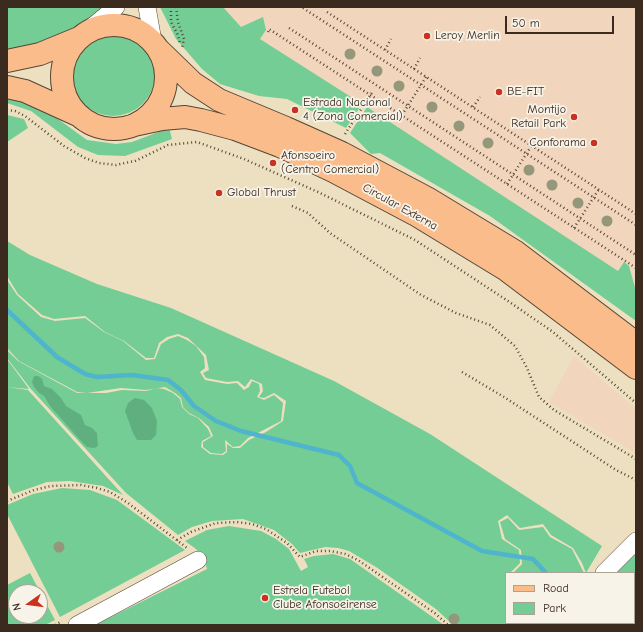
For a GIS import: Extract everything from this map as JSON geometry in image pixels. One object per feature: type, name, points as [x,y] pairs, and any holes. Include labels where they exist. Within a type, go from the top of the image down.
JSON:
[{"type":"main road","points":[[7,61],[40,54],[102,25],[118,24],[133,28],[156,46],[164,61],[167,76],[164,92],[158,106],[147,118],[134,125],[120,129],[105,128],[92,124],[80,116],[25,92],[7,87]]},
{"type":"main road","points":[[80,116],[67,97],[63,86],[62,68],[68,52],[83,35]]},
{"type":"main road","name":"Circular Externa","points":[[156,46],[193,83],[219,100],[342,153],[427,198],[516,252],[636,343]]},
{"type":"main road","name":"Circular Externa","points":[[134,125],[178,118],[201,120],[235,129],[280,146],[333,171],[418,216],[505,269],[636,368]]},
{"type":"street","points":[[83,35],[116,7]]},
{"type":"street","points":[[147,7],[156,46]]},
{"type":"street","points":[[605,572],[636,541]]},
{"type":"street","points":[[77,625],[195,556]]},
{"type":"path","points":[[171,7],[171,22],[178,35],[181,51],[184,39],[178,22],[176,7]]},
{"type":"path","points":[[303,8],[636,225]]},
{"type":"path","points":[[327,12],[636,214]]},
{"type":"path","points":[[289,28],[636,255]]},
{"type":"path","points":[[268,32],[269,29],[636,268]]},
{"type":"path","points":[[385,50],[392,39]]},
{"type":"path","points":[[414,69],[420,58]]},
{"type":"path","points":[[402,116],[426,76]]},
{"type":"path","points":[[344,135],[373,91]]},
{"type":"path","points":[[473,107],[480,97]]},
{"type":"path","points":[[7,110],[15,111],[25,116],[64,146],[85,158],[99,163],[116,165],[135,161],[168,145],[197,142],[244,159],[318,192],[415,240],[504,298],[554,332],[636,403]]},
{"type":"path","points":[[507,184],[532,146]]},
{"type":"path","points":[[574,228],[598,189]]},
{"type":"path","points":[[292,206],[308,213],[330,233],[421,295],[456,313],[490,325],[515,346],[527,368],[539,397],[554,410],[636,459]]},
{"type":"path","points":[[462,372],[504,397],[616,470],[636,480]]},
{"type":"path","points":[[7,501],[34,490],[51,486],[81,485],[97,488],[110,492],[123,500],[177,540],[195,556]]},
{"type":"path","points":[[177,540],[191,532],[216,524],[237,522],[252,524],[266,529],[287,542],[300,557],[316,551],[330,551],[345,554],[358,560],[436,614],[448,625]]},
{"type":"shaded area","points":[[223,7],[636,7],[636,291],[629,266],[624,262],[618,271],[260,39],[266,30],[241,27]]},
{"type":"shaded area","points":[[574,356],[636,409],[636,453],[549,402]]},
{"type":"green space","points":[[7,7],[106,7],[103,11],[66,34],[40,45],[7,52]]},
{"type":"green space","points":[[160,7],[223,7],[241,27],[263,17],[266,30],[260,39],[362,104],[346,128],[287,99],[259,96],[220,84],[202,69],[176,39]]},
{"type":"green space","points":[[113,32],[129,35],[143,44],[152,58],[155,74],[152,90],[143,104],[129,113],[113,116],[97,113],[83,104],[74,90],[71,74],[74,58],[83,44],[97,35]]},
{"type":"green space","points":[[7,95],[52,112],[58,119],[87,140],[116,144],[132,142],[169,128],[172,139],[125,156],[98,155],[78,147],[31,111],[7,103]]},
{"type":"green space","points":[[367,107],[618,271],[624,262],[629,266],[636,291],[636,321],[490,216],[380,153],[371,154],[350,133]]},
{"type":"green space","points":[[7,115],[24,119],[28,128],[7,142]]},
{"type":"green space","points":[[7,241],[30,255],[97,284],[171,308],[334,381],[430,434],[602,546],[586,572],[573,548],[551,535],[543,524],[520,528],[507,515],[498,521],[502,539],[519,550],[520,563],[511,572],[505,572],[505,624],[531,624],[453,625],[436,609],[376,567],[349,551],[325,547],[300,553],[292,544],[274,530],[243,519],[212,521],[192,527],[178,535],[126,493],[30,388],[7,358],[7,350],[18,361],[77,393],[106,393],[122,390],[146,391],[157,388],[173,393],[180,399],[182,407],[189,414],[198,418],[208,429],[211,436],[202,441],[201,447],[210,454],[223,455],[227,452],[227,444],[233,448],[240,448],[249,440],[266,432],[283,421],[286,401],[274,393],[264,398],[259,397],[263,391],[262,384],[251,379],[245,387],[238,381],[227,382],[206,378],[203,373],[209,370],[206,355],[188,338],[178,334],[167,337],[159,343],[154,358],[146,358],[124,341],[105,332],[85,316],[54,319],[42,315],[18,294],[7,276]]},
{"type":"green space","points":[[7,280],[17,295],[41,317],[55,321],[85,318],[104,332],[123,341],[146,360],[155,359],[161,344],[169,339],[178,336],[187,340],[196,346],[204,357],[205,368],[200,372],[205,380],[227,384],[237,383],[244,390],[249,387],[252,381],[259,384],[260,391],[257,397],[264,400],[274,395],[283,403],[281,421],[248,438],[240,446],[233,447],[225,440],[226,451],[222,454],[211,453],[203,447],[203,442],[213,436],[209,427],[199,418],[189,413],[183,407],[181,398],[165,387],[146,390],[121,388],[87,393],[77,392],[19,361],[7,348]]},
{"type":"green space","points":[[7,359],[29,389],[7,387]]},
{"type":"green space","points":[[34,376],[38,376],[42,379],[44,386],[52,389],[61,398],[66,406],[81,415],[85,425],[92,428],[97,433],[98,446],[94,448],[87,447],[81,441],[50,406],[44,396],[34,387],[32,382]]},
{"type":"green space","points":[[7,387],[28,390],[123,495],[103,486],[70,481],[47,482],[13,494],[7,482]]},
{"type":"green space","points":[[135,398],[144,400],[152,408],[157,421],[156,435],[151,440],[137,440],[133,433],[125,411],[128,403]]},
{"type":"green space","points":[[62,488],[90,490],[117,500],[185,550],[60,617],[48,594],[48,584],[43,584],[7,514],[7,505],[33,494]]},
{"type":"green space","points":[[508,518],[519,530],[543,527],[550,537],[572,549],[584,572],[514,572],[522,564],[521,550],[505,539],[500,522]]},
{"type":"green space","points":[[229,526],[261,531],[276,539],[289,549],[301,571],[308,567],[304,559],[314,556],[333,554],[350,559],[444,625],[95,625],[207,569],[204,559],[196,549],[185,541],[207,530]]},
{"type":"green space","points":[[636,552],[636,625],[560,625],[635,624],[635,572],[615,572]]},
{"type":"green space","points":[[30,573],[36,584],[9,584]]},
{"type":"green space","points":[[8,584],[8,624],[47,624],[7,625]]},
{"type":"green space","points":[[48,607],[55,620],[48,624]]},
{"type":"waterway","points":[[7,310],[57,357],[85,374],[97,377],[132,375],[168,380],[181,390],[194,406],[216,421],[241,431],[339,455],[350,466],[357,483],[482,551],[533,559],[545,572]]},
{"type":"place","name":"Leroy Merlin","points":[[427,36]]},
{"type":"place","name":"BE-FIT","points":[[499,92]]},
{"type":"place","name":"Estrada Nacional 4 (Zona Comercial)","points":[[295,110]]},
{"type":"place","name":"Montijo Retail Park","points":[[574,117]]},
{"type":"place","name":"Conforama","points":[[594,143]]},
{"type":"place","name":"Afonsoeiro (Centro Comercial)","points":[[273,163]]},
{"type":"place","name":"Global Thrust","points":[[219,193]]},
{"type":"place","name":"Estrela Futebol Clube Afonsoeirense","points":[[265,598]]}]
